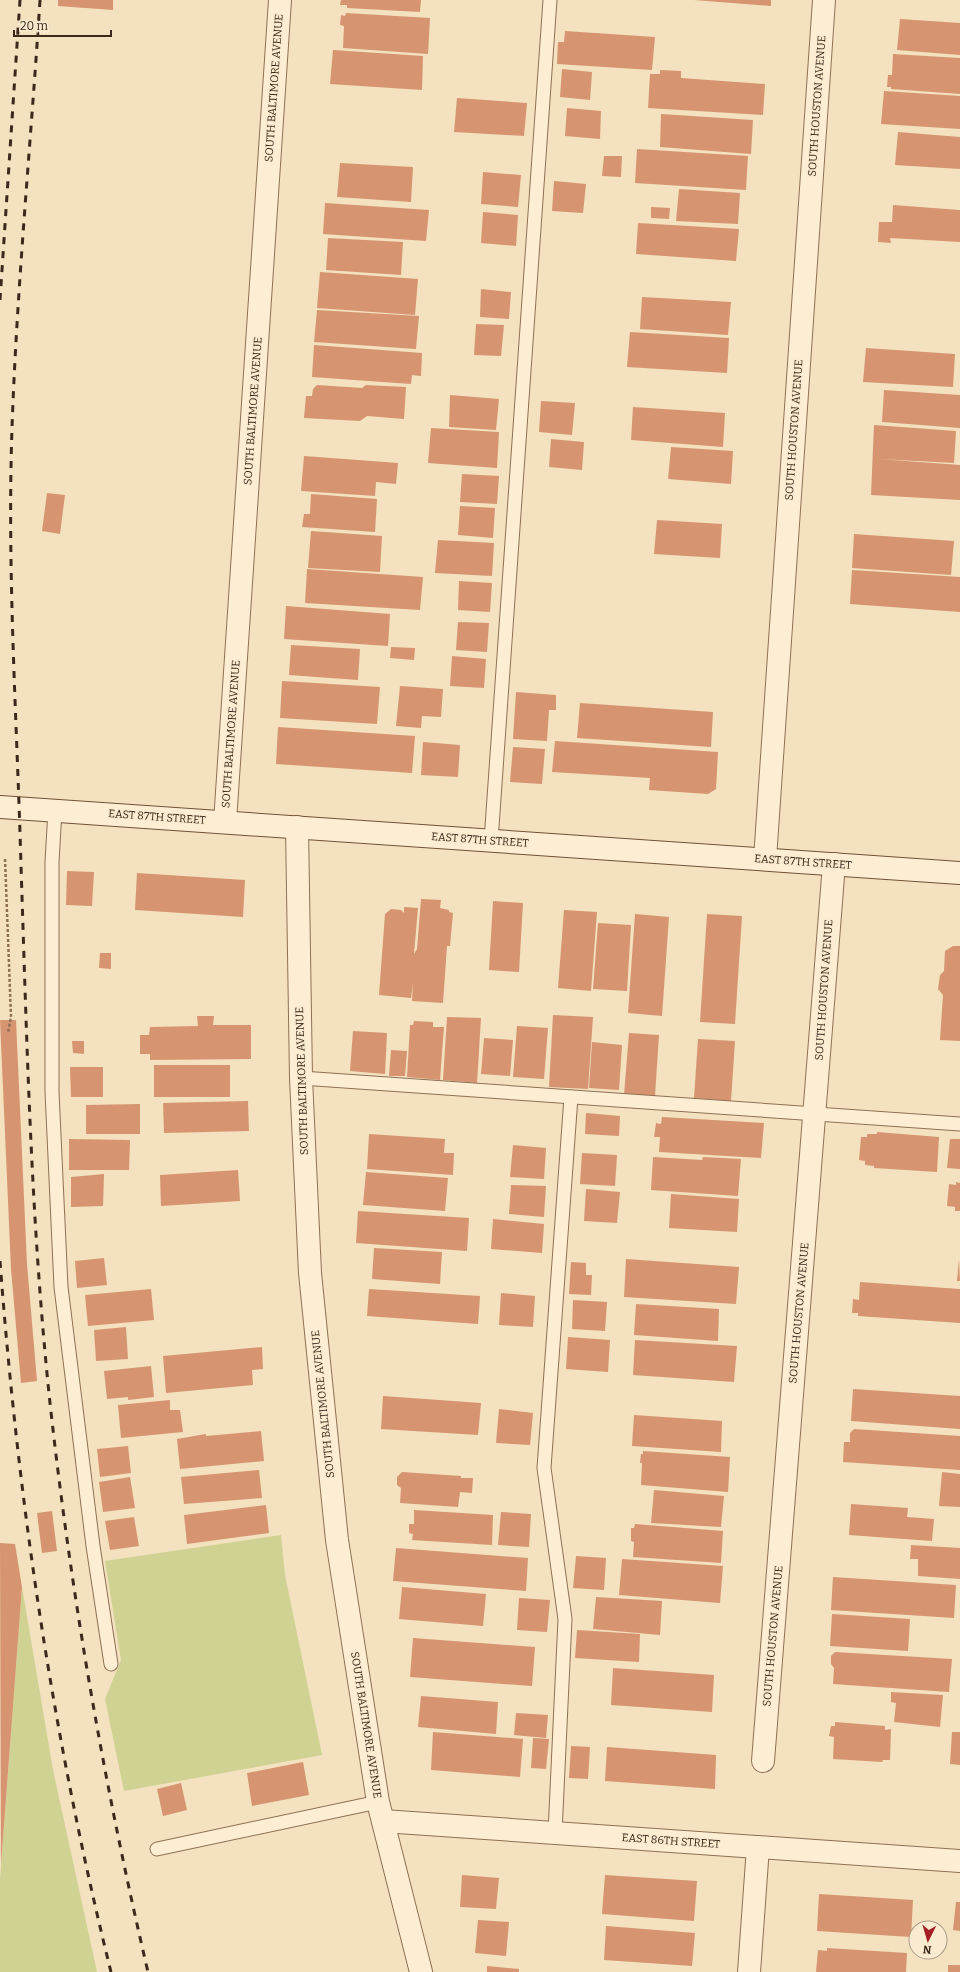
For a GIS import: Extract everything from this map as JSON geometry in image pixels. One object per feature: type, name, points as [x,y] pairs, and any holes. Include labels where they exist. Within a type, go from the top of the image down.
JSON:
[{"type":"street","name":"SOUTH BALTIMORE AVENUE","points":[[225,822],[280,0]]},
{"type":"street","name":"SOUTH HOUSTON AVENUE","points":[[765,859],[824,0]]},
{"type":"street","name":"EAST 87TH STREET","points":[[0,807],[960,873]]},
{"type":"street","name":"SOUTH BALTIMORE AVENUE","points":[[297,827],[300,1078],[310,1273],[336,1540],[380,1812],[421,1972]]},
{"type":"street","name":"SOUTH HOUSTON AVENUE","points":[[763,1761],[834,864]]},
{"type":"street","name":"EAST 86TH STREET","points":[[380,1812],[555,1833],[960,1861]]},
{"type":"street","points":[[749,1972],[758,1847]]},
{"type":"lane","points":[[491,841],[550,0]]},
{"type":"lane","points":[[55,810],[52,862],[52,1092],[61,1287],[93,1546],[111,1664]]},
{"type":"lane","points":[[300,1078],[960,1124]]},
{"type":"lane","points":[[555,1833],[565,1619],[544,1468],[571,1097]]},
{"type":"lane","points":[[157,1849],[380,1812]]},
{"type":"path","points":[[5,859],[11,1017],[8,1033]]},
{"type":"green space","points":[[281,1535],[285,1575],[322,1755],[124,1791],[105,1699],[121,1660],[105,1561]]},
{"type":"green space","points":[[22,1587],[53,1770],[97,1972],[0,1972],[0,1880]]},
{"type":"building","points":[[58,0],[113,0],[113,10],[58,6]]},
{"type":"building","points":[[341,0],[421,0],[420,12],[347,8],[347,5],[340,5]]},
{"type":"building","points":[[694,0],[771,0],[771,6]]},
{"type":"building","points":[[346,13],[430,18],[428,54],[343,48],[344,26],[340,25],[341,15],[345,16]]},
{"type":"building","points":[[900,19],[960,23],[960,55],[897,50]]},
{"type":"building","points":[[565,31],[655,37],[652,70],[557,64],[558,42],[564,42]]},
{"type":"building","points":[[333,50],[423,56],[422,90],[330,84]]},
{"type":"building","points":[[893,54],[960,58],[960,94],[891,89],[891,87],[887,87],[888,75],[892,75]]},
{"type":"building","points":[[562,69],[592,72],[590,100],[560,97]]},
{"type":"building","points":[[660,70],[681,71],[681,78],[765,84],[763,115],[648,108],[650,74],[660,74]]},
{"type":"building","points":[[884,91],[960,96],[960,129],[881,124]]},
{"type":"building","points":[[457,98],[527,103],[524,136],[454,132]]},
{"type":"building","points":[[567,108],[601,111],[600,139],[565,136]]},
{"type":"building","points":[[661,114],[753,120],[751,154],[660,147]]},
{"type":"building","points":[[898,132],[960,137],[960,169],[895,165]]},
{"type":"building","points":[[637,149],[748,156],[746,190],[635,183]]},
{"type":"building","points":[[604,156],[622,156],[621,177],[602,176]]},
{"type":"building","points":[[340,163],[413,167],[411,202],[337,197]]},
{"type":"building","points":[[483,172],[521,175],[518,207],[481,204]]},
{"type":"building","points":[[554,181],[586,184],[583,213],[552,211]]},
{"type":"building","points":[[679,189],[740,193],[738,224],[676,221]]},
{"type":"building","points":[[325,203],[429,210],[426,241],[323,234]]},
{"type":"building","points":[[893,205],[960,210],[960,242],[890,238],[891,243],[878,242],[879,222],[892,222]]},
{"type":"building","points":[[651,207],[670,208],[669,219],[651,218]]},
{"type":"building","points":[[483,212],[518,215],[516,246],[481,243]]},
{"type":"building","points":[[638,223],[739,229],[736,261],[636,254]]},
{"type":"building","points":[[328,238],[403,242],[401,275],[326,270]]},
{"type":"building","points":[[320,272],[418,279],[415,315],[317,308]]},
{"type":"building","points":[[481,289],[511,292],[509,319],[480,317]]},
{"type":"building","points":[[642,297],[731,302],[728,335],[640,329]]},
{"type":"building","points":[[317,310],[419,316],[416,349],[314,342]]},
{"type":"building","points":[[476,324],[504,325],[501,356],[474,355]]},
{"type":"building","points":[[630,332],[729,338],[727,373],[627,367]]},
{"type":"building","points":[[314,345],[422,353],[421,376],[412,375],[411,384],[312,377]]},
{"type":"building","points":[[866,348],[955,354],[953,387],[863,382]]},
{"type":"building","points":[[317,385],[362,388],[366,385],[406,387],[404,419],[367,416],[360,421],[304,418],[306,396],[312,396],[313,389]]},
{"type":"building","points":[[884,390],[960,395],[960,428],[882,422]]},
{"type":"building","points":[[450,395],[499,399],[496,430],[449,427]]},
{"type":"building","points":[[541,401],[575,403],[572,435],[539,432]]},
{"type":"building","points":[[633,407],[725,413],[723,447],[631,440]]},
{"type":"building","points":[[874,425],[956,431],[954,463],[879,459],[960,465],[960,500],[871,495]]},
{"type":"building","points":[[431,428],[499,432],[497,468],[428,463]]},
{"type":"building","points":[[551,439],[584,442],[582,470],[549,467]]},
{"type":"building","points":[[671,447],[733,451],[731,484],[668,479]]},
{"type":"building","points":[[304,456],[398,463],[396,484],[376,482],[375,496],[301,491]]},
{"type":"building","points":[[462,474],[499,476],[497,504],[460,502]]},
{"type":"building","points":[[47,493],[65,495],[60,534],[42,531]]},
{"type":"building","points":[[311,494],[377,499],[375,532],[302,527],[304,514],[310,514]]},
{"type":"building","points":[[460,506],[495,508],[493,538],[458,535]]},
{"type":"building","points":[[657,520],[722,524],[720,558],[654,554]]},
{"type":"building","points":[[311,531],[382,536],[380,572],[308,568]]},
{"type":"building","points":[[854,534],[954,541],[951,575],[852,568]]},
{"type":"building","points":[[438,540],[494,543],[492,576],[435,573]]},
{"type":"building","points":[[307,569],[423,577],[420,610],[305,603]]},
{"type":"building","points":[[852,570],[960,577],[960,612],[850,604]]},
{"type":"building","points":[[459,581],[492,583],[490,612],[458,610]]},
{"type":"building","points":[[286,606],[390,614],[388,646],[284,639]]},
{"type":"building","points":[[458,622],[489,623],[487,652],[456,650]]},
{"type":"building","points":[[291,645],[360,649],[358,680],[289,675]]},
{"type":"building","points":[[391,647],[415,648],[414,660],[390,658]]},
{"type":"building","points":[[452,656],[486,659],[484,688],[450,686]]},
{"type":"building","points":[[282,681],[380,687],[377,724],[280,718]]},
{"type":"building","points":[[400,686],[443,689],[441,717],[422,716],[421,728],[396,726]]},
{"type":"building","points":[[516,692],[556,695],[556,710],[549,710],[547,741],[513,739]]},
{"type":"building","points":[[580,703],[713,712],[711,747],[577,738]]},
{"type":"building","points":[[278,727],[415,736],[412,773],[276,764]]},
{"type":"building","points":[[555,741],[718,752],[716,789],[708,794],[649,790],[650,778],[552,772]]},
{"type":"building","points":[[423,742],[460,745],[458,777],[421,775]]},
{"type":"building","points":[[513,747],[545,749],[542,784],[510,782]]},
{"type":"building","points":[[67,871],[94,872],[92,906],[66,905]]},
{"type":"building","points":[[137,873],[245,880],[243,917],[135,910]]},
{"type":"building","points":[[421,899],[441,900],[440,908],[449,910],[449,912],[453,913],[450,946],[447,946],[443,1003],[412,1001],[413,983],[411,998],[379,995],[385,914],[391,909],[401,910],[404,913],[404,907],[418,908],[414,954],[417,949]]},
{"type":"building","points":[[493,901],[523,903],[519,972],[489,970]]},
{"type":"building","points":[[564,910],[597,912],[591,991],[558,988]]},
{"type":"building","points":[[635,914],[669,917],[662,1016],[628,1013]]},
{"type":"building","points":[[707,914],[742,916],[735,1024],[700,1022]]},
{"type":"building","points":[[598,923],[631,925],[627,991],[593,989]]},
{"type":"building","points":[[953,946],[960,946],[960,1041],[940,1040],[943,995],[938,989],[940,975],[944,971],[945,951]]},
{"type":"building","points":[[100,953],[111,953],[111,969],[99,968]]},
{"type":"building","points":[[553,1015],[593,1017],[588,1089],[549,1087]]},
{"type":"building","points":[[197,1016],[214,1016],[213,1025],[251,1025],[251,1059],[150,1060],[150,1054],[140,1054],[140,1035],[149,1035],[150,1027],[198,1026]]},
{"type":"building","points":[[447,1017],[481,1018],[477,1083],[443,1080]]},
{"type":"building","points":[[0,1020],[16,1020],[27,1264],[37,1381],[21,1383],[11,1269]]},
{"type":"building","points":[[414,1021],[433,1022],[433,1027],[444,1027],[440,1080],[407,1077],[410,1025],[413,1025]]},
{"type":"building","points":[[517,1026],[548,1028],[544,1079],[513,1077]]},
{"type":"building","points":[[353,1031],[387,1033],[385,1074],[350,1071]]},
{"type":"building","points":[[629,1033],[659,1035],[655,1096],[624,1095]]},
{"type":"building","points":[[484,1038],[513,1040],[510,1076],[481,1074]]},
{"type":"building","points":[[698,1039],[735,1041],[731,1101],[694,1098]]},
{"type":"building","points":[[72,1041],[84,1041],[84,1054],[73,1053]]},
{"type":"building","points":[[592,1042],[622,1045],[619,1090],[589,1088]]},
{"type":"building","points":[[391,1050],[407,1051],[405,1076],[389,1076]]},
{"type":"building","points":[[154,1065],[230,1065],[230,1097],[154,1097]]},
{"type":"building","points":[[70,1067],[103,1067],[103,1097],[71,1097]]},
{"type":"building","points":[[248,1101],[249,1131],[164,1133],[163,1103]]},
{"type":"building","points":[[140,1104],[140,1134],[86,1134],[86,1105]]},
{"type":"building","points":[[586,1113],[620,1116],[619,1136],[585,1134]]},
{"type":"building","points":[[662,1117],[764,1123],[761,1158],[659,1152],[660,1137],[654,1137],[656,1123],[661,1124]]},
{"type":"building","points":[[877,1132],[939,1137],[937,1172],[874,1168],[874,1166],[865,1165],[865,1161],[859,1160],[861,1137],[867,1137],[867,1134],[877,1134]]},
{"type":"building","points":[[369,1134],[445,1139],[444,1153],[454,1153],[453,1175],[367,1169]]},
{"type":"building","points":[[69,1139],[130,1140],[129,1170],[69,1170]]},
{"type":"building","points":[[950,1139],[960,1139],[960,1169],[947,1168]]},
{"type":"building","points":[[513,1145],[546,1148],[544,1179],[510,1177]]},
{"type":"building","points":[[582,1153],[617,1155],[615,1186],[580,1184]]},
{"type":"building","points":[[653,1157],[702,1160],[703,1157],[741,1159],[738,1196],[651,1190]]},
{"type":"building","points":[[238,1170],[240,1201],[161,1206],[160,1175]]},
{"type":"building","points":[[366,1172],[448,1178],[445,1211],[363,1205]]},
{"type":"building","points":[[104,1174],[103,1206],[71,1207],[71,1177]]},
{"type":"building","points":[[956,1182],[960,1183],[960,1211],[955,1211],[955,1207],[947,1206],[949,1184],[956,1185]]},
{"type":"building","points":[[511,1185],[546,1186],[544,1217],[509,1214]]},
{"type":"building","points":[[586,1189],[620,1192],[617,1223],[584,1221]]},
{"type":"building","points":[[671,1194],[739,1199],[737,1232],[669,1228]]},
{"type":"building","points":[[358,1211],[469,1218],[467,1251],[356,1243]]},
{"type":"building","points":[[493,1219],[544,1224],[542,1253],[491,1249]]},
{"type":"building","points":[[374,1248],[442,1252],[440,1284],[372,1279]]},
{"type":"building","points":[[104,1258],[107,1285],[77,1288],[75,1261]]},
{"type":"building","points":[[626,1259],[739,1267],[736,1304],[624,1297]]},
{"type":"building","points":[[959,1259],[960,1281],[957,1281]]},
{"type":"building","points":[[571,1262],[586,1263],[586,1275],[592,1275],[591,1295],[569,1294]]},
{"type":"building","points":[[860,1282],[960,1289],[960,1323],[858,1316],[858,1313],[852,1313],[853,1299],[859,1300]]},
{"type":"building","points":[[151,1289],[154,1320],[88,1326],[85,1295]]},
{"type":"building","points":[[369,1289],[480,1296],[478,1324],[367,1316]]},
{"type":"building","points":[[501,1293],[535,1296],[533,1327],[499,1325]]},
{"type":"building","points":[[573,1300],[607,1302],[605,1331],[572,1329]]},
{"type":"building","points":[[636,1304],[719,1309],[718,1341],[634,1335]]},
{"type":"building","points":[[126,1327],[128,1359],[96,1361],[94,1330]]},
{"type":"building","points":[[568,1337],[610,1340],[608,1372],[566,1369]]},
{"type":"building","points":[[635,1340],[737,1346],[734,1382],[633,1375]]},
{"type":"building","points":[[262,1347],[263,1369],[252,1370],[253,1385],[166,1393],[163,1356]]},
{"type":"building","points":[[151,1366],[154,1397],[128,1400],[128,1397],[107,1399],[104,1371]]},
{"type":"building","points":[[853,1389],[960,1396],[960,1429],[851,1421]]},
{"type":"building","points":[[383,1396],[481,1403],[478,1435],[381,1429]]},
{"type":"building","points":[[170,1400],[170,1410],[180,1410],[183,1432],[121,1438],[118,1405]]},
{"type":"building","points":[[499,1409],[533,1413],[530,1445],[496,1443]]},
{"type":"building","points":[[634,1415],[722,1421],[721,1452],[632,1446]]},
{"type":"building","points":[[854,1429],[960,1436],[960,1470],[843,1462],[844,1442],[850,1442],[850,1433]]},
{"type":"building","points":[[261,1431],[264,1461],[180,1469],[177,1439],[206,1434],[206,1436]]},
{"type":"building","points":[[128,1446],[131,1473],[100,1477],[97,1449]]},
{"type":"building","points":[[643,1451],[730,1457],[728,1492],[641,1485],[642,1463],[640,1463],[641,1454],[643,1454]]},
{"type":"building","points":[[259,1470],[262,1498],[184,1504],[181,1477]]},
{"type":"building","points":[[402,1472],[473,1478],[472,1493],[460,1492],[458,1507],[400,1503],[401,1488],[397,1485],[397,1477]]},
{"type":"building","points":[[942,1472],[960,1474],[960,1507],[939,1506]]},
{"type":"building","points":[[130,1477],[135,1508],[103,1512],[99,1482]]},
{"type":"building","points":[[654,1490],[724,1496],[721,1527],[651,1523]]},
{"type":"building","points":[[851,1504],[908,1508],[907,1517],[934,1519],[932,1541],[849,1535]]},
{"type":"building","points":[[266,1505],[269,1533],[187,1544],[184,1515]]},
{"type":"building","points":[[414,1510],[493,1515],[492,1545],[412,1540],[413,1534],[409,1533],[409,1524],[414,1524]]},
{"type":"building","points":[[52,1511],[57,1551],[42,1553],[37,1513]]},
{"type":"building","points":[[501,1512],[531,1514],[529,1547],[498,1545]]},
{"type":"building","points":[[134,1517],[139,1546],[110,1550],[105,1521]]},
{"type":"building","points":[[635,1524],[723,1531],[721,1563],[633,1557],[634,1542],[631,1541],[631,1528],[634,1528]]},
{"type":"building","points":[[0,1543],[15,1544],[22,1587],[1,1865]]},
{"type":"building","points":[[911,1545],[960,1548],[960,1579],[918,1576],[918,1559],[910,1559]]},
{"type":"building","points":[[396,1548],[528,1558],[526,1591],[393,1581]]},
{"type":"building","points":[[576,1556],[606,1558],[604,1590],[573,1588]]},
{"type":"building","points":[[622,1559],[723,1566],[720,1603],[619,1595]]},
{"type":"building","points":[[833,1577],[956,1585],[954,1618],[831,1610]]},
{"type":"building","points":[[402,1587],[486,1594],[483,1626],[399,1619]]},
{"type":"building","points":[[596,1597],[662,1601],[660,1635],[593,1629]]},
{"type":"building","points":[[519,1598],[550,1600],[547,1632],[517,1630]]},
{"type":"building","points":[[832,1614],[910,1619],[908,1651],[830,1646]]},
{"type":"building","points":[[577,1630],[640,1634],[639,1662],[575,1658]]},
{"type":"building","points":[[413,1638],[535,1647],[532,1686],[410,1677]]},
{"type":"building","points":[[835,1652],[952,1659],[949,1692],[833,1684],[834,1668],[831,1664],[831,1656]]},
{"type":"building","points":[[613,1668],[714,1675],[712,1712],[611,1705]]},
{"type":"building","points":[[891,1692],[943,1695],[940,1727],[894,1722],[896,1703],[891,1702]]},
{"type":"building","points":[[421,1696],[498,1702],[496,1734],[418,1727]]},
{"type":"building","points":[[516,1713],[548,1715],[546,1738],[514,1735]]},
{"type":"building","points":[[835,1722],[885,1726],[885,1730],[891,1729],[890,1760],[883,1760],[882,1762],[833,1759],[834,1737],[829,1736],[831,1726],[835,1726]]},
{"type":"building","points":[[433,1732],[523,1739],[520,1777],[431,1770]]},
{"type":"building","points":[[952,1732],[960,1732],[960,1765],[950,1764]]},
{"type":"building","points":[[533,1738],[549,1739],[546,1769],[531,1768]]},
{"type":"building","points":[[571,1746],[590,1747],[588,1779],[569,1778]]},
{"type":"building","points":[[607,1747],[716,1755],[715,1789],[605,1781]]},
{"type":"building","points":[[303,1762],[309,1795],[252,1806],[247,1773]]},
{"type":"building","points":[[181,1783],[187,1810],[163,1816],[157,1789]]},
{"type":"building","points":[[462,1875],[499,1878],[496,1909],[460,1907]]},
{"type":"building","points":[[605,1875],[697,1881],[694,1921],[602,1914]]},
{"type":"building","points":[[819,1894],[913,1900],[912,1920],[908,1920],[908,1937],[817,1931]]},
{"type":"building","points":[[956,1902],[960,1902],[960,1931],[953,1930]]},
{"type":"building","points":[[478,1920],[509,1922],[506,1956],[475,1953]]},
{"type":"building","points":[[606,1926],[695,1933],[692,1966],[604,1960]]},
{"type":"building","points":[[827,1948],[907,1953],[906,1972],[816,1972],[818,1950],[827,1951]]},
{"type":"building","points":[[948,1965],[960,1965],[960,1972],[948,1972]]},
{"type":"building","points":[[487,1966],[519,1969],[519,1972],[487,1972]]},
{"type":"railway","points":[[0,300],[20,0]]},
{"type":"railway","points":[[40,0],[17,321],[11,483],[13,647],[34,1202],[38,1269],[50,1403],[68,1546],[90,1689],[103,1760],[148,1972]]},
{"type":"railway","points":[[0,1261],[17,1441],[40,1619],[72,1796],[90,1884],[111,1972]]}]
